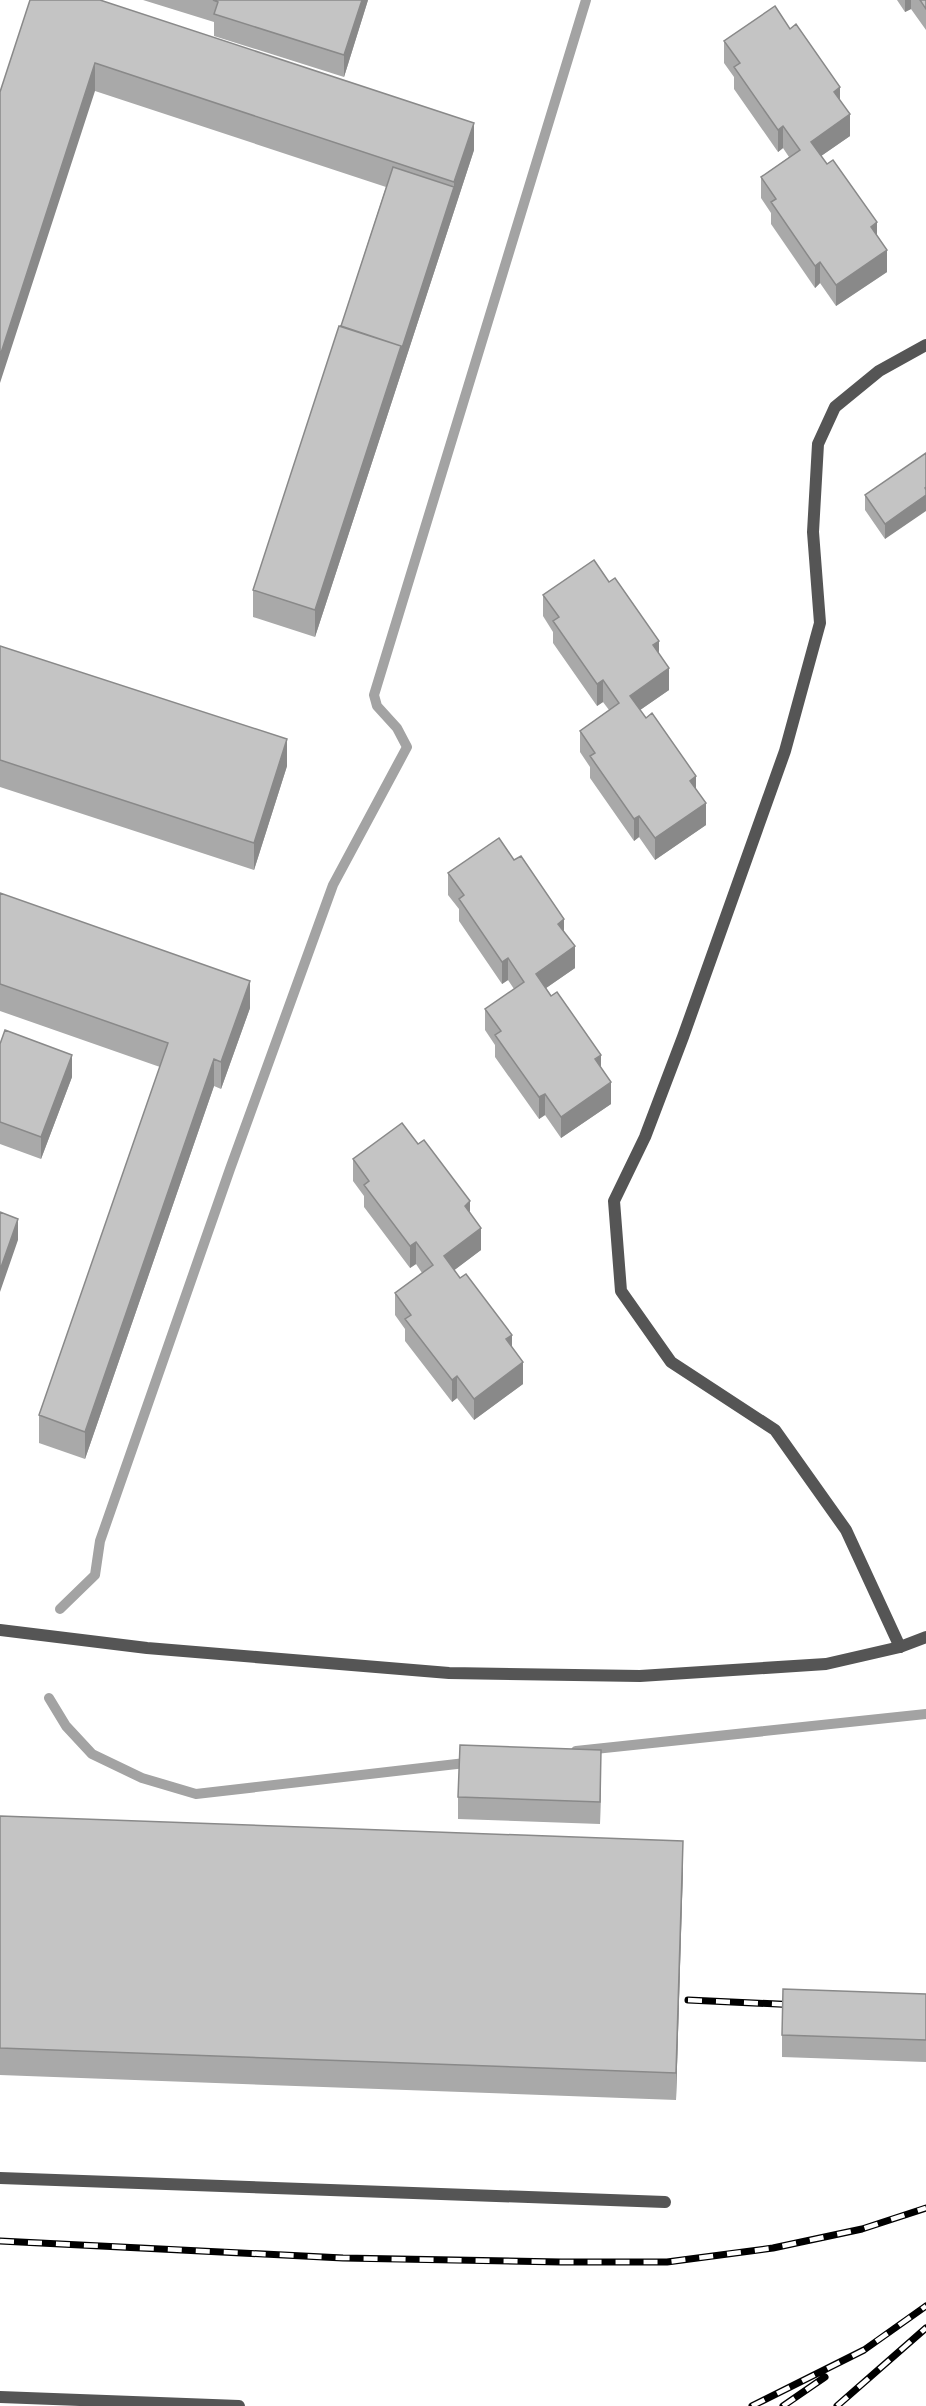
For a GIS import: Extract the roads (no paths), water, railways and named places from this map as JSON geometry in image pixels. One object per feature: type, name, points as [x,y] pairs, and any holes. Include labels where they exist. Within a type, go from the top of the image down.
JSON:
[{"type":"street","points":[[900,1647],[846,1530],[775,1430],[671,1362],[621,1290],[614,1201],[645,1137],[774,784],[820,623],[813,532],[818,444],[835,407],[879,371],[926,345]]},
{"type":"street","points":[[0,1630],[147,1648],[449,1673],[640,1676],[826,1664],[900,1647],[926,1637]]},
{"type":"street","points":[[0,2178],[665,2202]]},
{"type":"street","points":[[0,2397],[238,2406]]},
{"type":"waterway","points":[[60,1609],[95,1575],[100,1541],[230,1169],[333,885],[407,747],[397,728],[377,706],[374,695],[586,0]]},
{"type":"waterway","points":[[49,1698],[66,1726],[92,1754],[142,1778],[196,1794],[474,1762]]},
{"type":"waterway","points":[[576,1751],[926,1714]]},
{"type":"railway","points":[[688,2000],[799,2005]]},
{"type":"railway","points":[[0,2241],[343,2258],[667,2262],[773,2248],[862,2229],[926,2208]]},
{"type":"railway","points":[[752,2406],[864,2350],[926,2306]]},
{"type":"railway","points":[[837,2406],[926,2328]]},
{"type":"railway","points":[[783,2406],[825,2377]]}]
